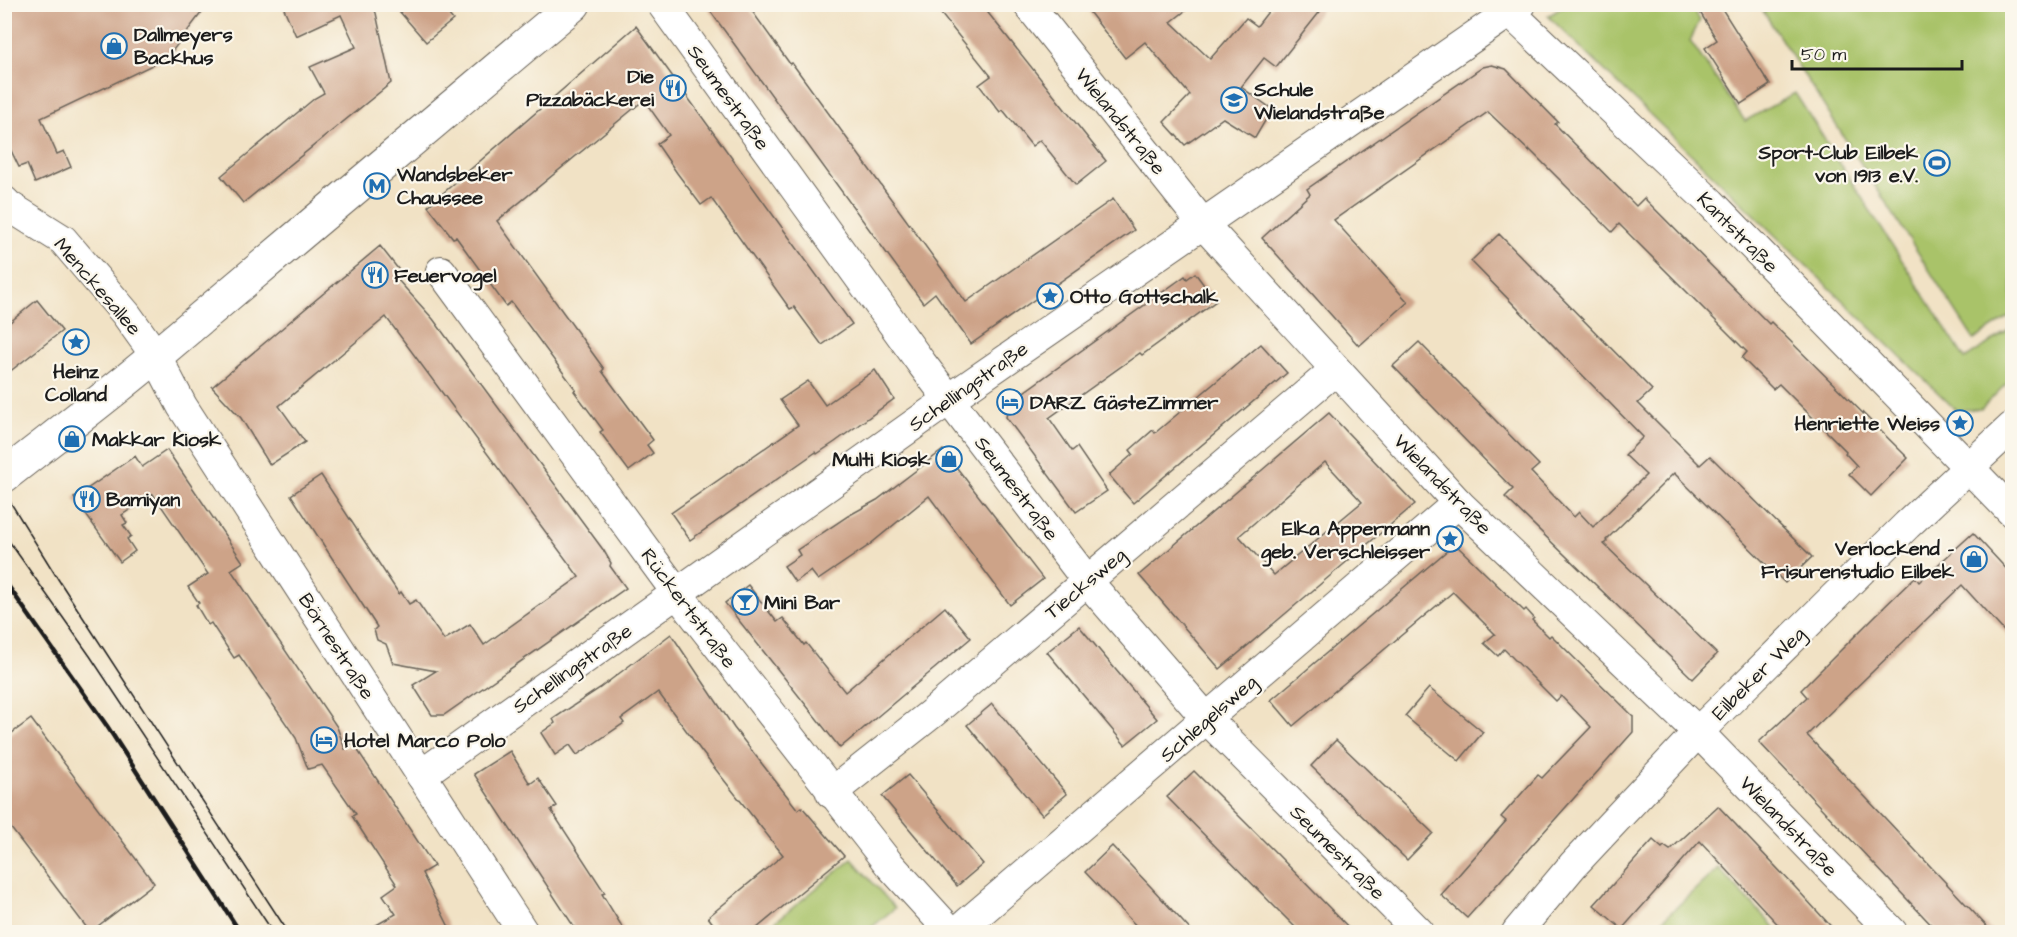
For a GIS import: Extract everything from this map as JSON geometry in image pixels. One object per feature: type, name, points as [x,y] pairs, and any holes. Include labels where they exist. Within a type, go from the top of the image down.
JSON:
[{"type":"main road","points":[[4,476],[156,356],[574,4]]},
{"type":"street","name":"Seumestraße","points":[[662,4],[922,364],[1088,582],[1207,719],[1419,933]]},
{"type":"street","name":"Wielandstraße","points":[[1028,4],[1203,224],[1458,503],[1698,732],[1892,933]]},
{"type":"street","name":"Schellingstraße","points":[[421,775],[950,399],[1510,7]]},
{"type":"street","name":"Kantstraße","points":[[1510,7],[1711,203],[2013,512]]},
{"type":"street","name":"Menckesallee","points":[[4,201],[63,240],[126,314],[156,356]]},
{"type":"street","name":"Rückertstraße","points":[[441,271],[677,593],[831,793],[889,864],[951,933]]},
{"type":"street","name":"Börnestraße","points":[[156,356],[182,405],[524,933]]},
{"type":"street","name":"Tiecksweg","points":[[831,793],[931,714],[1335,370]]},
{"type":"street","name":"Eilbeker Weg","points":[[1517,933],[1573,865],[1698,732],[1968,466],[2013,427]]},
{"type":"street","name":"Schlegelsweg","points":[[957,933],[1458,503]]},
{"type":"green space","points":[[1566,5],[1690,5],[1700,20],[1690,41],[1745,121],[1795,93],[1965,359],[2012,328],[2012,378],[1981,409],[1956,410],[1548,16]]},
{"type":"green space","name":"Sport-Club Eilbek von 1913 e.V.","points":[[1774,5],[2012,5],[2012,315],[1974,340],[1763,11]]},
{"type":"green space","points":[[852,859],[895,908],[866,932],[763,932]]},
{"type":"green space","points":[[1718,868],[1779,932],[1650,932]]},
{"type":"building","points":[[4,4],[208,4],[167,58],[41,118],[57,154],[64,151],[71,167],[35,183],[27,164],[19,167],[4,136]]},
{"type":"building","points":[[282,4],[371,4],[376,13],[391,83],[243,203],[221,176],[324,93],[310,67],[356,47],[341,15],[296,36]]},
{"type":"building","points":[[393,4],[440,4],[453,20],[426,42]]},
{"type":"building","points":[[705,4],[747,4],[966,302],[1113,199],[1134,230],[971,344],[935,293],[923,303]]},
{"type":"building","points":[[933,4],[981,4],[1106,161],[1076,185],[1040,140],[1032,146],[1003,110],[1000,112],[979,85],[991,76]]},
{"type":"building","points":[[1083,4],[1194,4],[1171,22],[1210,59],[1246,18],[1257,26],[1274,4],[1326,4],[1276,67],[1264,58],[1241,87],[1272,109],[1255,138],[1223,118],[1185,145],[1164,122],[1190,95],[1145,42],[1125,58]]},
{"type":"building","points":[[1695,4],[1719,4],[1770,85],[1741,104],[1705,48],[1717,40]]},
{"type":"building","points":[[636,26],[852,324],[822,345],[794,307],[790,309],[711,198],[701,205],[677,173],[657,144],[669,135],[644,100],[497,221],[653,440],[647,445],[653,453],[629,471],[600,432],[603,430],[574,391],[576,390],[511,302],[506,306],[456,237],[453,238],[428,206]]},
{"type":"building","points":[[1492,65],[1506,69],[1558,122],[1555,124],[1636,206],[1644,198],[1769,324],[1771,322],[1908,458],[1871,496],[1849,474],[1857,466],[1845,453],[1846,451],[1779,384],[1773,389],[1742,358],[1747,352],[1619,224],[1612,232],[1529,149],[1529,151],[1488,112],[1334,220],[1408,302],[1359,346],[1262,238],[1310,194],[1307,189],[1483,67]]},
{"type":"building","points":[[1499,234],[1652,390],[1638,403],[1700,465],[1710,456],[1812,557],[1785,583],[1674,473],[1606,540],[1604,544],[1717,654],[1693,679],[1505,497],[1513,489],[1393,366],[1419,342],[1539,465],[1531,472],[1574,517],[1579,512],[1593,527],[1646,475],[1625,455],[1643,437],[1471,261]]},
{"type":"building","points":[[380,246],[402,274],[397,279],[433,319],[604,551],[611,563],[610,566],[626,588],[444,715],[432,715],[413,685],[436,671],[393,663],[386,644],[377,640],[374,630],[377,627],[291,495],[321,475],[399,594],[401,592],[409,604],[416,600],[444,640],[470,624],[484,645],[579,577],[386,317],[279,406],[305,442],[270,465],[241,418],[212,387]]},
{"type":"building","points":[[1195,273],[1216,301],[1049,418],[1072,451],[1077,447],[1107,491],[1076,512],[1006,417],[1010,402],[1185,276],[1187,279]]},
{"type":"building","points":[[37,300],[62,331],[4,376],[4,327]]},
{"type":"building","points":[[1261,344],[1287,373],[1133,503],[1109,475],[1133,454],[1130,450],[1153,430],[1155,433]]},
{"type":"building","points":[[875,370],[894,399],[835,442],[817,454],[816,452],[690,540],[671,513],[798,425],[780,400],[808,381],[825,405]]},
{"type":"building","points":[[1329,413],[1415,504],[1220,669],[1139,575]],"holes":[[[1325,462],[1362,502],[1274,575],[1239,536]]]},
{"type":"building","points":[[167,450],[243,562],[231,570],[337,727],[345,749],[353,743],[434,866],[422,873],[452,933],[362,933],[396,914],[383,895],[397,885],[352,816],[356,814],[322,765],[308,769],[296,738],[239,655],[234,658],[211,623],[208,625],[196,605],[199,603],[188,587],[208,574],[153,494],[122,515],[127,523],[123,525],[131,536],[127,539],[135,551],[120,562],[74,498],[135,456],[142,467]]},
{"type":"building","points":[[943,450],[1043,579],[1010,605],[929,496],[868,546],[818,580],[811,571],[795,582],[784,566],[800,555],[797,550],[848,516],[877,500]]},
{"type":"building","points":[[1973,533],[2013,576],[2013,641],[1962,585],[1807,735],[1993,933],[1939,933],[1759,742],[1807,697],[1801,690],[1875,616],[1915,577],[1919,582]]},
{"type":"building","points":[[1455,544],[1524,611],[1526,609],[1534,618],[1532,620],[1549,637],[1551,635],[1633,716],[1633,732],[1467,918],[1441,895],[1506,821],[1501,817],[1538,775],[1542,778],[1591,727],[1561,696],[1556,701],[1504,649],[1498,656],[1484,643],[1495,634],[1453,592],[1293,726],[1271,700]]},
{"type":"building","points":[[748,585],[777,622],[783,618],[804,645],[806,643],[845,692],[945,607],[971,638],[840,748],[725,603]]},
{"type":"building","points":[[1079,626],[1157,719],[1125,745],[1047,652]]},
{"type":"building","points":[[671,634],[734,728],[798,810],[802,807],[844,856],[751,933],[720,933],[708,917],[783,855],[658,692],[621,719],[624,723],[577,755],[570,745],[555,755],[541,733],[555,723],[553,719],[600,688]]},
{"type":"building","points":[[1429,688],[1483,732],[1459,761],[1405,716]]},
{"type":"building","points":[[992,704],[1067,794],[1042,815],[967,725]]},
{"type":"building","points":[[31,719],[154,883],[90,932],[4,819],[4,739]]},
{"type":"building","points":[[1336,740],[1433,833],[1407,860],[1311,766]]},
{"type":"building","points":[[510,751],[530,784],[538,778],[557,806],[551,810],[605,893],[602,894],[626,933],[578,933],[474,774]]},
{"type":"building","points":[[1194,771],[1354,933],[1301,933],[1272,904],[1167,797]]},
{"type":"building","points":[[908,775],[983,864],[957,886],[882,796]]},
{"type":"building","points":[[1718,806],[1837,933],[1786,933],[1700,841],[1622,929],[1594,905],[1653,840],[1662,848],[1664,846],[1670,850]]},
{"type":"building","points":[[1112,846],[1193,933],[1143,933],[1085,872]]},
{"type":"tram line","points":[[4,492],[58,579],[288,932]]},
{"type":"tram line","points":[[4,534],[90,656],[273,932]]},
{"type":"railway","points":[[4,580],[107,726],[240,932]]},
{"type":"place","name":"Dallmeyers Backhus","points":[[114,46]]},
{"type":"place","name":"Die Pizzabäckerei","points":[[673,88]]},
{"type":"place","name":"Schule Wielandstraße","points":[[1234,100]]},
{"type":"place","name":"Sport-Club Eilbek von 1913 e.V.","points":[[1937,163]]},
{"type":"place","name":"Wandsbeker Chaussee","points":[[377,186]]},
{"type":"place","name":"Feuervogel","points":[[375,275]]},
{"type":"place","name":"Otto Gottschalk","points":[[1050,296]]},
{"type":"place","name":"Heinz Colland","points":[[76,342]]},
{"type":"place","name":"DARZ GästeZimmer","points":[[1010,402]]},
{"type":"place","name":"Henriette Weiss","points":[[1960,423]]},
{"type":"place","name":"Makkar Kiosk","points":[[72,439]]},
{"type":"place","name":"Multi Kiosk","points":[[949,459]]},
{"type":"place","name":"Bamiyan","points":[[87,499]]},
{"type":"place","name":"Elka Appermann geb. Verschleisser","points":[[1450,539]]},
{"type":"place","name":"Verlockend - Frisurenstudio Eilbek","points":[[1974,559]]},
{"type":"place","name":"Mini Bar","points":[[745,602]]},
{"type":"place","name":"Hotel Marco Polo","points":[[324,740]]}]
